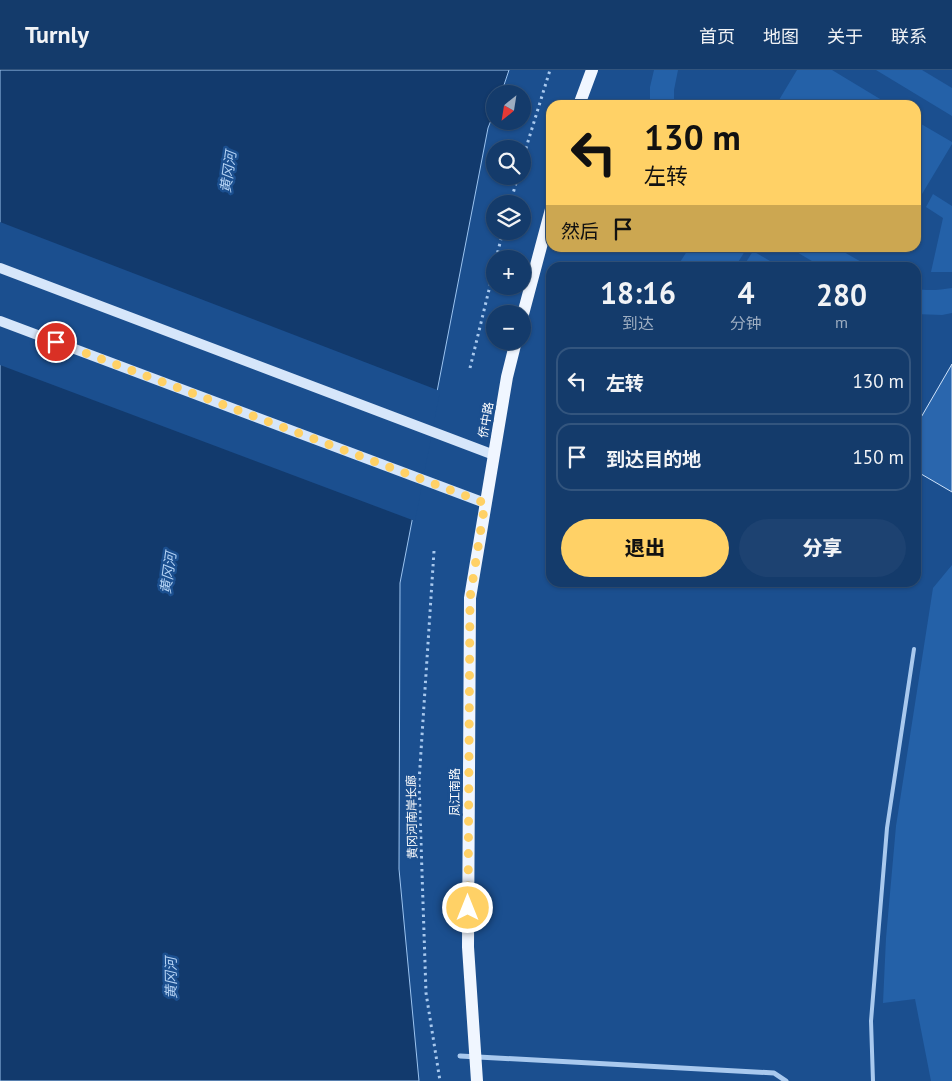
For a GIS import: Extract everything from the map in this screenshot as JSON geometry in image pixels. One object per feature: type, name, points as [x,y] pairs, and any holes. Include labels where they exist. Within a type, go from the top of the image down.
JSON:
[{"type":"main road","points":[[581,100],[592,70]]},
{"type":"main road","points":[[525,305],[546,228]]},
{"type":"main road","points":[[0,268],[494,455]]},
{"type":"main road","points":[[0,321],[485,503]]},
{"type":"main road","name":"侨中路","points":[[485,503],[507,377],[514,350]]},
{"type":"main road","name":"凤江南路","points":[[477,1081],[468,947],[470,598],[485,503]]},
{"type":"street","points":[[460,1056],[774,1073],[786,1081]]},
{"type":"lane","points":[[873,1081],[871,1021],[887,828],[914,649]]},
{"type":"path","points":[[528,140],[550,70]]},
{"type":"path","points":[[470,368],[488,295]]},
{"type":"path","name":"黄冈河南岸长廊","points":[[434,551],[419,782],[426,993],[440,1081]]},
{"type":"shaded area","points":[[654,70],[678,70],[674,100],[650,100],[650,87]]},
{"type":"shaded area","points":[[797,70],[832,70],[882,100],[779,100]]},
{"type":"shaded area","points":[[876,70],[922,70],[952,88],[952,116]]},
{"type":"shaded area","points":[[921,124],[952,142],[921,196]]},
{"type":"shaded area","points":[[933,194],[952,206],[952,272],[931,272],[943,218],[926,207]]},
{"type":"shaded area","points":[[686,252],[744,252],[738,262],[680,262]]},
{"type":"shaded area","points":[[752,252],[755,252],[772,262],[746,262]]},
{"type":"shaded area","points":[[797,252],[844,252],[861,262],[814,262]]},
{"type":"shaded area","points":[[952,288],[952,313],[942,315],[921,314],[921,290]]},
{"type":"shaded area","points":[[952,565],[952,1081],[931,1081],[915,999],[883,1003],[886,938],[896,826],[933,588]]},
{"type":"water","name":"黄冈河","points":[[0,70],[509,70],[504,85],[486,85],[486,130],[488,130],[400,583],[399,869],[419,1081],[0,1081]]},
{"type":"pier","points":[[0,222],[440,391],[415,521],[0,365]]},
{"type":"building","points":[[952,364],[952,492],[921,474],[921,417]]},
{"type":"route","points":[[56,342],[485,503],[470,598],[468,908]]}]
